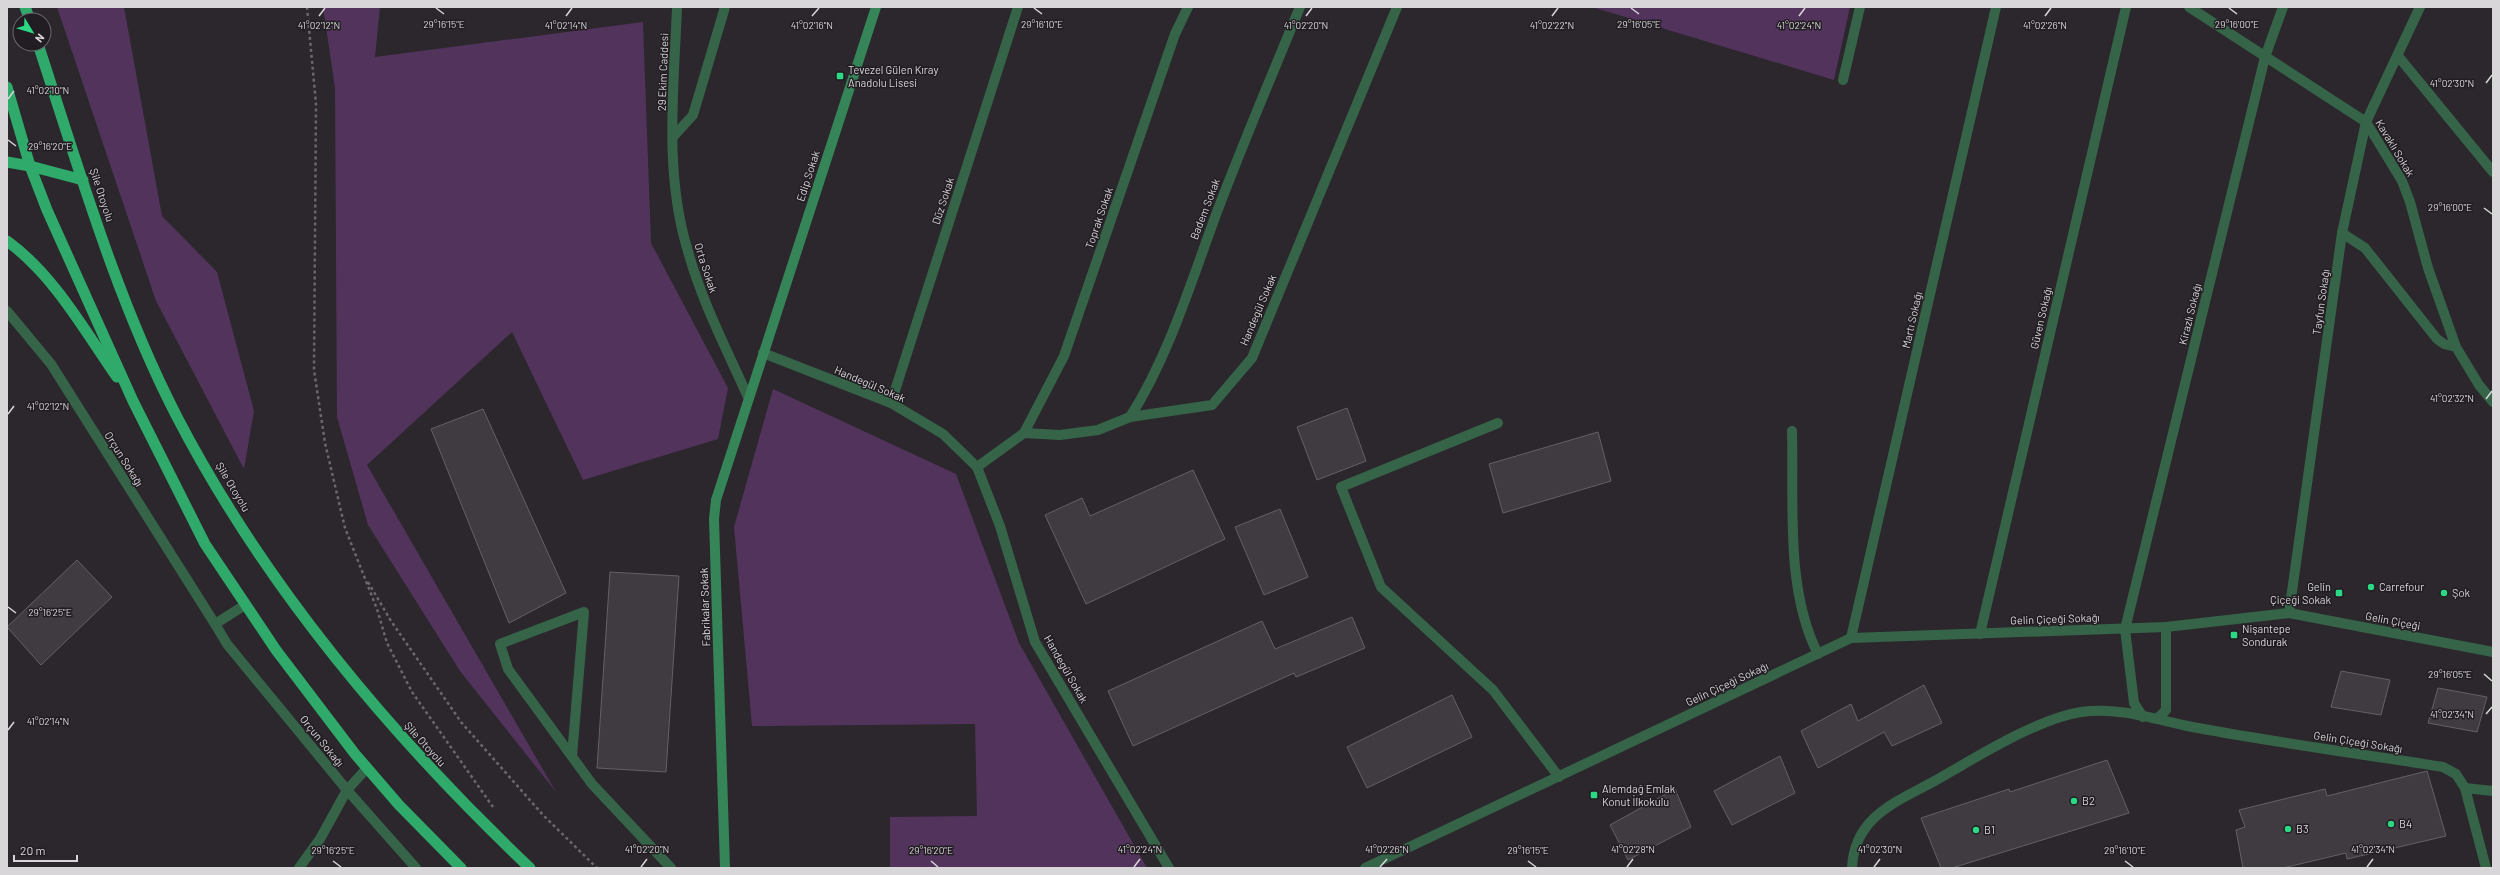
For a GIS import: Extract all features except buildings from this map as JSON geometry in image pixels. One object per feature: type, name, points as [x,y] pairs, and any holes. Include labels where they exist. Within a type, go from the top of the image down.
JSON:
[{"type":"highway","name":"Şile Otoyolu","points":[[41,52],[83,180],[131,314],[176,414],[232,512],[292,599],[354,683],[434,774],[530,868]]},
{"type":"highway","points":[[7,87],[30,166],[47,210],[133,401],[205,544],[276,650],[367,768],[461,868]]},
{"type":"highway","points":[[7,162],[30,166],[83,180]]},
{"type":"highway","points":[[7,241],[21,251],[47,278],[133,401]]},
{"type":"main road","name":"Edip Sokak","points":[[763,353],[876,7]]},
{"type":"main road","name":"Fabrikalar Sokak","points":[[724,868],[714,518],[720,484],[763,353]]},
{"type":"street","name":"29 Ekim Caddesi","points":[[673,137],[677,7]]},
{"type":"street","points":[[673,137],[693,115],[725,7]]},
{"type":"street","name":"Düz Sokak","points":[[891,403],[1018,7]]},
{"type":"street","name":"Toprak Sokak","points":[[1024,433],[1064,356],[1175,34],[1188,7]]},
{"type":"street","name":"Badem Sokak","points":[[1130,417],[1142,398],[1159,362],[1225,191],[1300,7]]},
{"type":"street","name":"Handegül Sokak","points":[[1024,433],[1060,435],[1098,430],[1130,417],[1212,405],[1252,358],[1397,7]]},
{"type":"street","points":[[1844,80],[1860,7]]},
{"type":"street","name":"Martı Sokağı","points":[[1851,638],[1996,7]]},
{"type":"street","name":"Güven Sokağı","points":[[1980,634],[2126,7]]},
{"type":"street","name":"Kavaklı Sokak","points":[[2189,7],[2366,122],[2394,165],[2405,188],[2428,268],[2456,347],[2471,373],[2493,402]]},
{"type":"street","name":"Kirazlı Sokağı","points":[[2125,629],[2265,57],[2284,7]]},
{"type":"street","name":"Tayfun Sokağı","points":[[2289,613],[2342,233],[2366,122],[2420,7]]},
{"type":"street","points":[[2398,56],[2493,172]]},
{"type":"street","name":"Orta Sokak","points":[[673,137],[679,213],[686,247],[700,292],[748,397]]},
{"type":"street","points":[[2342,233],[2366,248],[2437,339],[2444,344],[2456,347]]},
{"type":"street","name":"Orçun Sokağı","points":[[7,311],[51,364],[227,644],[347,790],[416,868]]},
{"type":"street","name":"Handegül Sokak","points":[[763,353],[891,403],[944,434],[977,467],[1000,526],[1035,642],[1169,868]]},
{"type":"street","points":[[1498,423],[1341,487],[1381,587],[1493,690],[1559,777]]},
{"type":"street","points":[[1792,431],[1796,587],[1804,623],[1818,654]]},
{"type":"street","points":[[977,467],[1024,433]]},
{"type":"street","points":[[215,624],[245,605]]},
{"type":"street","points":[[572,756],[584,612],[500,644],[508,669],[592,784],[671,868]]},
{"type":"street","name":"Gelin Çiçeği Sokağı","points":[[1365,868],[1851,638],[2166,627],[2289,613]]},
{"type":"street","name":"Gelin Çiçeği","points":[[2289,613],[2493,652]]},
{"type":"street","points":[[2157,719],[2166,710],[2166,627]]},
{"type":"street","points":[[2125,629],[2134,703],[2143,717]]},
{"type":"street","name":"Gelin Çiçeği Sokağı","points":[[1852,868],[1852,851],[1870,819],[1897,800],[2039,725],[2080,712],[2116,711],[2314,747],[2442,767],[2456,774],[2465,788],[2486,868]]},
{"type":"street","points":[[299,868],[320,839],[347,790],[367,768]]},
{"type":"street","points":[[2465,788],[2493,791]]},
{"type":"path","points":[[307,7],[316,104],[314,370],[325,443],[345,528],[364,575],[387,643],[412,692],[494,809]]},
{"type":"path","points":[[364,575],[391,621],[461,722],[543,814],[597,868]]},
{"type":"shaded area","points":[[57,7],[124,7],[162,216],[217,272],[254,411],[244,469],[156,301]]},
{"type":"shaded area","points":[[323,7],[380,7],[375,57],[643,22],[651,243],[728,388],[718,439],[583,480],[512,332],[367,465],[556,792],[460,671],[368,525],[337,417],[335,88]]},
{"type":"shaded area","points":[[1592,7],[1850,7],[1834,80]]},
{"type":"shaded area","points":[[773,389],[956,474],[1019,643],[1147,868],[890,868],[890,817],[977,816],[975,724],[752,726],[734,527]]},
{"type":"place","name":"Tevezel Gülen Kıray Anadolu Lisesi","points":[[840,76]]},
{"type":"place","name":"Carrefour","points":[[2371,587]]},
{"type":"place","name":"Gelin Çiçeği Sokak","points":[[2339,593]]},
{"type":"place","name":"Şok","points":[[2444,593]]},
{"type":"place","name":"Nişantepe Sondurak","points":[[2234,635]]},
{"type":"place","name":"Alemdağ Emlak Konut İlkokulu","points":[[1594,795]]},
{"type":"place","name":"B2","points":[[2074,801]]},
{"type":"place","name":"B4","points":[[2391,824]]},
{"type":"place","name":"B3","points":[[2288,829]]},
{"type":"place","name":"B1","points":[[1976,830]]}]
